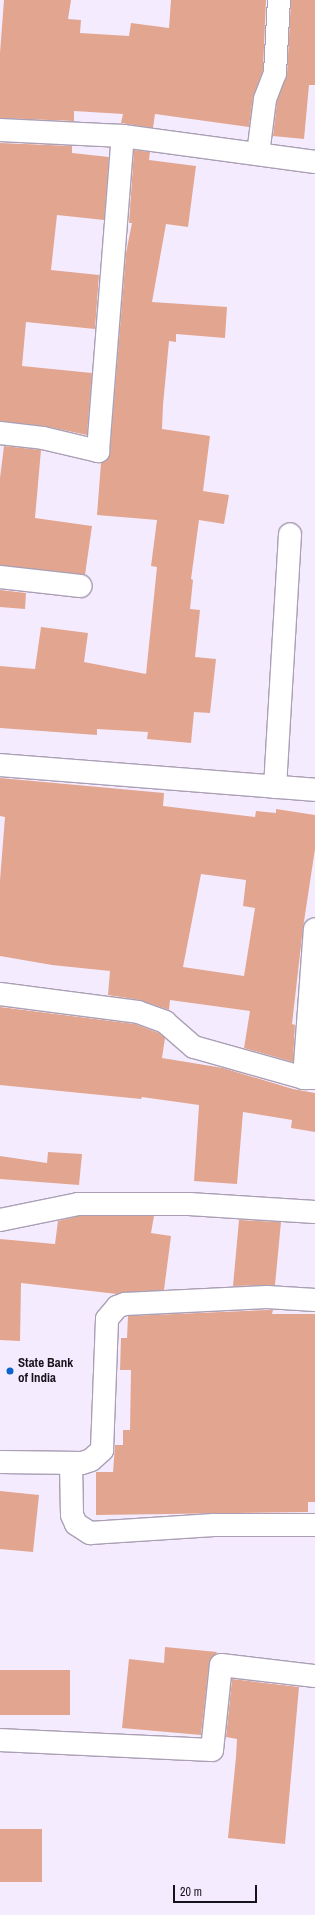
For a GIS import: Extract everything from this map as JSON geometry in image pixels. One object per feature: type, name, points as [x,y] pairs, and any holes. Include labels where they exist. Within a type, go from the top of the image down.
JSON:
[{"type":"street","points":[[258,154],[266,99],[275,73],[279,0]]},
{"type":"street","points":[[0,130],[123,136],[315,162]]},
{"type":"street","points":[[0,433],[43,438],[98,451],[123,136]]},
{"type":"street","points":[[275,786],[290,534]]},
{"type":"street","points":[[0,577],[80,586]]},
{"type":"street","points":[[0,765],[315,790]]},
{"type":"street","points":[[0,994],[138,1012],[164,1022],[194,1047],[310,1078],[315,929]]},
{"type":"street","points":[[0,1220],[78,1204],[189,1204],[315,1212]]},
{"type":"street","points":[[0,1462],[71,1463],[90,1460],[102,1450],[107,1319],[117,1307],[125,1304],[267,1297],[315,1300]]},
{"type":"street","points":[[71,1463],[72,1516],[76,1524],[90,1532],[214,1525],[315,1524]]},
{"type":"street","points":[[0,1740],[212,1750],[221,1664],[315,1676]]},
{"type":"building","points":[[4,0],[71,0],[68,19],[81,20],[80,33],[129,36],[131,23],[169,28],[171,0],[266,0],[263,70],[253,97],[249,127],[155,114],[153,128],[121,123],[123,114],[74,111],[74,121],[0,118],[0,53]]},
{"type":"building","points":[[291,0],[315,0],[315,85],[309,85],[304,139],[273,136],[277,102],[287,74]]},
{"type":"building","points":[[0,143],[72,146],[72,153],[109,157],[104,220],[57,215],[51,270],[99,275],[95,329],[26,322],[22,366],[92,373],[87,435],[44,426],[0,421]]},
{"type":"building","points":[[134,150],[150,152],[149,160],[196,166],[188,227],[166,224],[152,302],[227,307],[225,338],[176,334],[176,342],[169,341],[163,405],[162,429],[210,436],[203,491],[229,495],[224,524],[199,520],[191,579],[193,580],[190,609],[200,610],[195,657],[216,659],[210,713],[194,712],[191,743],[147,739],[148,732],[97,729],[97,735],[0,728],[0,666],[35,669],[41,627],[88,633],[84,662],[146,674],[157,567],[151,566],[157,520],[97,515],[101,463],[108,459],[110,452],[126,253],[132,223],[129,223]]},
{"type":"building","points":[[4,446],[41,450],[35,518],[92,526],[85,575],[0,565],[0,478]]},
{"type":"building","points":[[0,590],[26,593],[25,609],[0,607]]},
{"type":"building","points":[[0,778],[164,793],[163,806],[255,817],[256,811],[276,813],[276,809],[315,815],[315,849],[303,928],[292,1024],[295,1025],[293,1062],[244,1048],[250,1011],[170,1000],[169,1010],[140,1000],[108,995],[110,971],[52,965],[0,956],[0,880],[5,817],[0,816]],"holes":[[[201,874],[246,880],[243,906],[255,908],[244,976],[183,967]]]},
{"type":"building","points":[[0,1007],[135,1024],[159,1033],[165,1038],[162,1058],[223,1068],[293,1089],[315,1093],[315,1132],[291,1128],[292,1120],[243,1112],[237,1184],[194,1181],[199,1105],[142,1097],[141,1099],[0,1085]]},
{"type":"building","points":[[48,1152],[82,1154],[79,1185],[0,1179],[0,1156],[47,1163]]},
{"type":"building","points":[[79,1216],[154,1216],[151,1233],[171,1236],[164,1290],[117,1294],[21,1283],[20,1341],[0,1340],[0,1239],[55,1244],[58,1221]]},
{"type":"building","points":[[239,1220],[281,1222],[275,1285],[233,1286]]},
{"type":"building","points":[[273,1310],[272,1314],[315,1314],[315,1502],[308,1502],[308,1512],[96,1515],[96,1472],[113,1472],[115,1445],[123,1445],[123,1430],[130,1430],[131,1370],[120,1370],[121,1338],[127,1338],[128,1316]]},
{"type":"building","points":[[0,1491],[39,1495],[33,1552],[0,1549]]},
{"type":"building","points":[[165,1647],[217,1652],[209,1664],[201,1735],[122,1728],[129,1659],[164,1663]]},
{"type":"building","points":[[0,1670],[70,1670],[70,1715],[0,1715]]},
{"type":"building","points":[[232,1679],[299,1687],[285,1844],[228,1838],[237,1739],[226,1737]]},
{"type":"building","points":[[0,1829],[42,1829],[42,1882],[0,1882]]},
{"type":"place","name":"State Bank of India","points":[[10,1371]]}]
